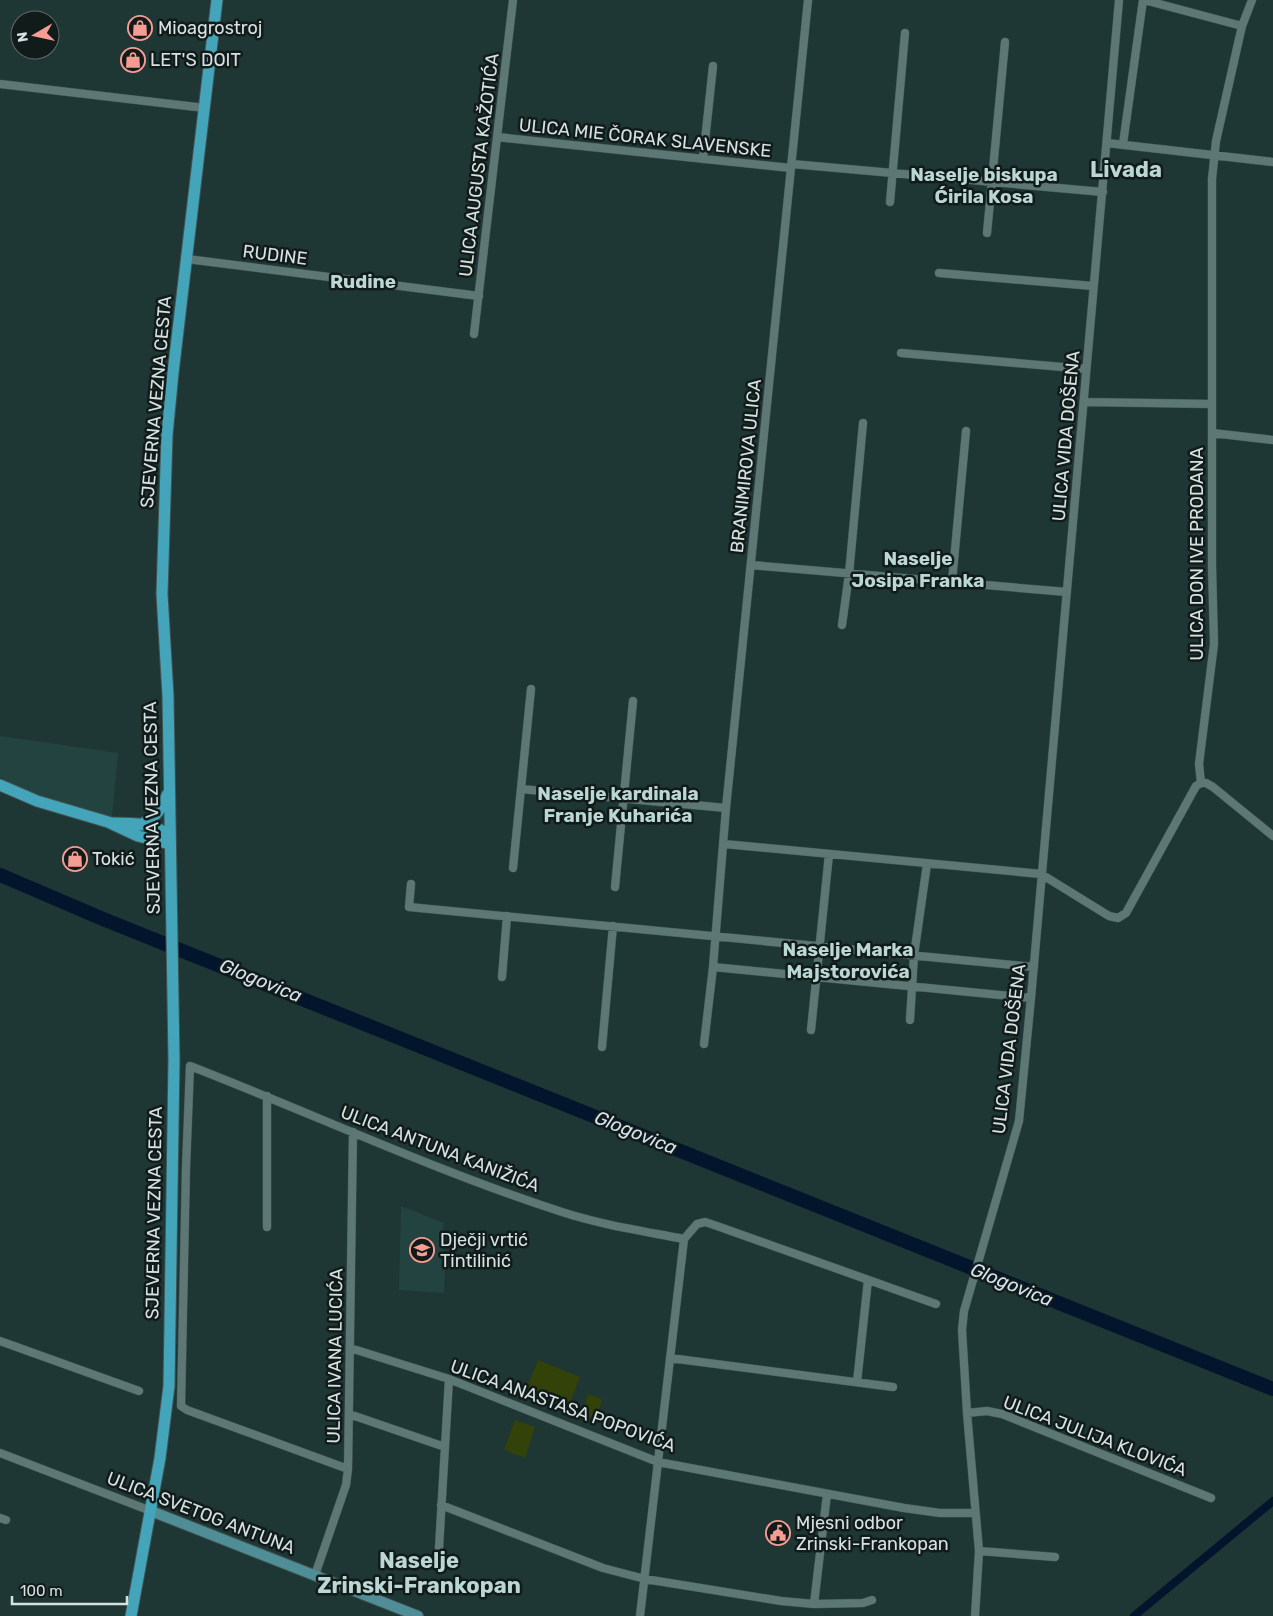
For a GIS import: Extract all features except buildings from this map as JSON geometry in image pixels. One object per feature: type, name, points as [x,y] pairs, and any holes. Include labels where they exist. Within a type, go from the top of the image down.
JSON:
[{"type":"main road","name":"SJEVERNA VEZNA CESTA","points":[[131,1616],[160,1458],[169,1386],[173,1167],[172,924],[168,696],[162,594],[167,435],[217,0]]},
{"type":"main road","points":[[0,785],[37,801],[108,822],[132,834],[158,842],[170,841],[167,834],[157,828],[108,822]]},
{"type":"main road","points":[[139,825],[150,820],[159,811],[169,788]]},
{"type":"main road","name":"ULICA SVETOG ANTUNA","points":[[151,1511],[417,1616]]},
{"type":"street","name":"ULICA AUGUSTA KAŽOTIĆA","points":[[474,334],[513,0]]},
{"type":"street","name":"BRANIMIROVA ULICA","points":[[704,1044],[716,935],[726,808],[808,0]]},
{"type":"street","name":"ULICA VIDA DOŠENA","points":[[975,1616],[979,1552],[962,1330],[970,1286],[1019,1121],[1119,0]]},
{"type":"street","points":[[1123,144],[1144,0],[1242,26]]},
{"type":"street","name":"ULICA DON IVE PRODANA","points":[[1201,783],[1199,764],[1214,644],[1212,565],[1212,179],[1214,154],[1242,26],[1252,0]]},
{"type":"street","points":[[890,202],[905,33]]},
{"type":"street","points":[[988,233],[1005,42]]},
{"type":"street","points":[[703,159],[713,66]]},
{"type":"street","points":[[0,84],[204,108]]},
{"type":"street","name":"ULICA MIE ČORAK SLAVENSKE","points":[[497,137],[703,159],[792,166]]},
{"type":"street","points":[[1107,143],[1273,162]]},
{"type":"street","points":[[792,166],[1103,192]]},
{"type":"street","name":"RUDINE","points":[[187,259],[479,296]]},
{"type":"street","points":[[939,273],[1093,286]]},
{"type":"street","points":[[901,353],[1086,369]]},
{"type":"street","points":[[1084,402],[1212,404]]},
{"type":"street","points":[[842,624],[849,574],[863,423]]},
{"type":"street","points":[[952,582],[966,431]]},
{"type":"street","points":[[1212,433],[1273,440]]},
{"type":"street","points":[[752,565],[1067,592]]},
{"type":"street","points":[[513,868],[531,689]]},
{"type":"street","points":[[615,887],[634,700]]},
{"type":"street","points":[[724,844],[1041,874],[1109,916],[1118,918],[1126,913],[1196,786],[1201,783],[1206,783],[1213,787],[1273,836]]},
{"type":"street","points":[[521,789],[726,808]]},
{"type":"street","points":[[811,1030],[829,854]]},
{"type":"street","points":[[910,1020],[914,955],[927,864]]},
{"type":"street","points":[[411,884],[409,907],[1034,967]]},
{"type":"street","points":[[502,977],[507,916]]},
{"type":"street","points":[[602,1047],[612,926]]},
{"type":"street","points":[[713,967],[1031,998]]},
{"type":"street","name":"ULICA ANTUNA KANIŽIĆA","points":[[186,1168],[190,1066],[490,1187],[563,1212],[614,1226],[684,1238]]},
{"type":"street","points":[[267,1096],[267,1227]]},
{"type":"street","name":"ULICA IVANA LUCIĆA","points":[[315,1575],[346,1485],[348,1469],[353,1132]]},
{"type":"street","points":[[173,1167],[186,1168],[181,1406],[187,1410],[348,1469]]},
{"type":"street","points":[[640,1616],[684,1238],[697,1224],[705,1222],[936,1304]]},
{"type":"street","points":[[857,1382],[868,1280]]},
{"type":"street","points":[[0,1341],[139,1391]]},
{"type":"street","name":"ULICA ANASTASA POPOVIĆA","points":[[350,1348],[449,1379],[658,1462],[775,1482],[904,1508],[976,1513]]},
{"type":"street","points":[[670,1358],[893,1387]]},
{"type":"street","points":[[439,1548],[449,1379]]},
{"type":"street","name":"ULICA JULIJA KLOVIĆA","points":[[967,1413],[987,1411],[1002,1414],[1211,1498]]},
{"type":"street","points":[[349,1414],[445,1447]]},
{"type":"street","name":"ULICA SVETOG ANTUNA","points":[[0,1453],[151,1511]]},
{"type":"street","points":[[814,1604],[827,1494]]},
{"type":"street","points":[[441,1506],[604,1568],[645,1579],[781,1601],[814,1604],[863,1603],[872,1600]]},
{"type":"street","points":[[979,1552],[1055,1557]]},
{"type":"shaded area","points":[[0,736],[118,753],[112,818],[72,808],[23,790],[0,777]]},
{"type":"shaded area","name":"Dječji vrtić Tintilinić","points":[[401,1206],[444,1223],[442,1247],[446,1252],[444,1293],[399,1290]]},
{"type":"green space","points":[[538,1360],[580,1377],[569,1406],[526,1389]]},
{"type":"green space","points":[[588,1394],[602,1399],[596,1420],[582,1416]]},
{"type":"green space","points":[[515,1420],[535,1427],[525,1458],[504,1450]]},
{"type":"waterway","name":"Glogovica","points":[[0,875],[103,919],[1273,1389]]},
{"type":"waterway","points":[[1134,1616],[1273,1501]]},
{"type":"place","name":"Mioagrostroj","points":[[140,28]]},
{"type":"place","name":"LET'S DOIT","points":[[133,60]]},
{"type":"place","name":"Tokić","points":[[75,859]]},
{"type":"place","name":"Dječji vrtić Tintilinić","points":[[422,1250]]},
{"type":"place","name":"Mjesni odbor Zrinski-Frankopan","points":[[778,1533]]},
{"type":"district","name":"Livada","points":[[1126,169]]},
{"type":"district","name":"Naselje biskupa Ćirila Kosa","points":[[984,185]]},
{"type":"district","name":"Rudine","points":[[363,281]]},
{"type":"district","name":"Naselje Josipa Franka","points":[[918,569]]},
{"type":"district","name":"Naselje kardinala Franje Kuharića","points":[[618,804]]},
{"type":"district","name":"Naselje Marka Majstorovića","points":[[848,960]]},
{"type":"district","name":"Naselje Zrinski-Frankopan","points":[[419,1572]]}]
